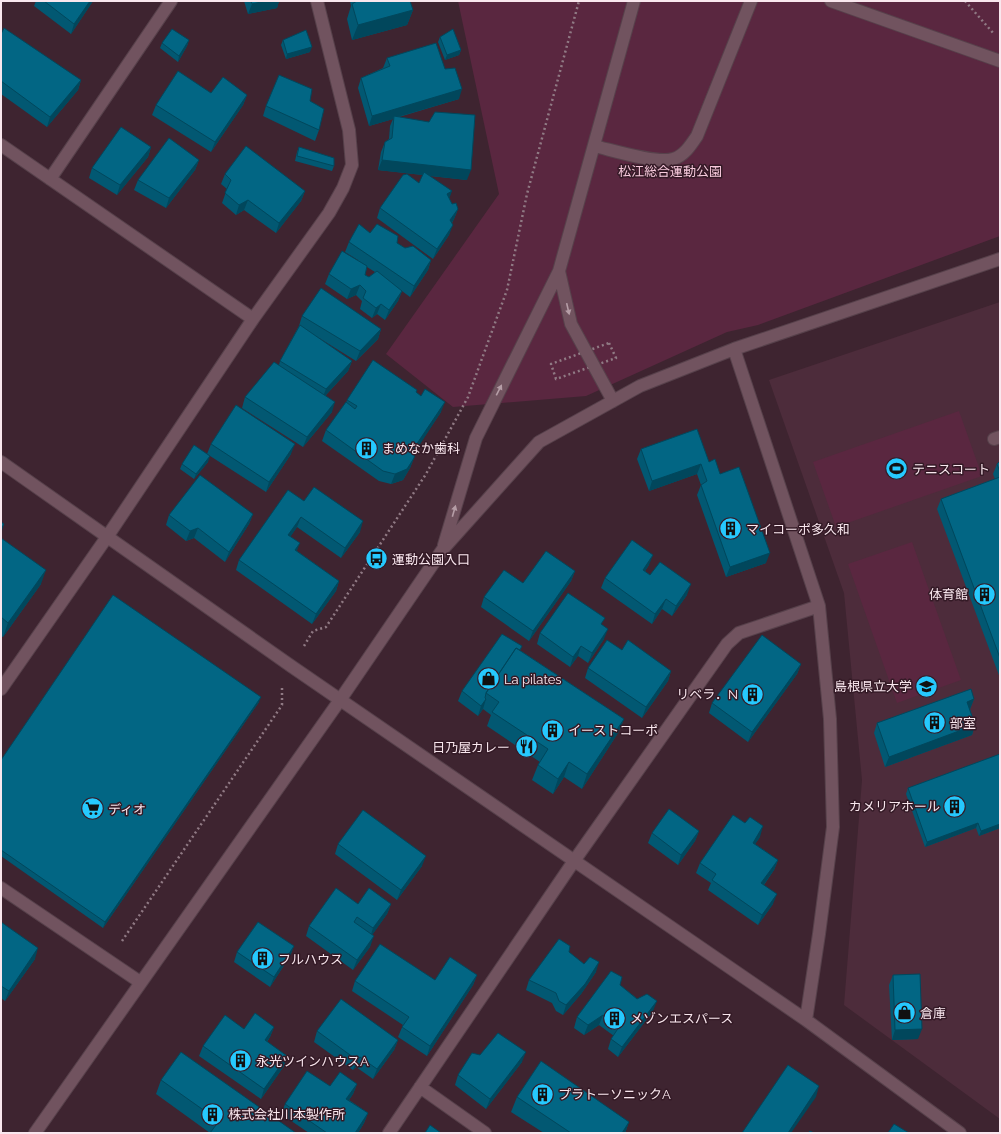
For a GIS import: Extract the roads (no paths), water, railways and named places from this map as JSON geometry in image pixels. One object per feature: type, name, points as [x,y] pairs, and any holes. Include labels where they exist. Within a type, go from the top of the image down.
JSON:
[{"type":"street","points":[[50,179],[171,1]]},
{"type":"street","points":[[1,689],[107,537],[254,319],[329,213],[343,188],[352,165],[349,130],[317,1]]},
{"type":"street","points":[[443,549],[476,438],[559,271],[634,1]]},
{"type":"street","points":[[594,146],[660,160],[674,159],[683,153],[697,136],[751,1]]},
{"type":"street","points":[[831,1],[1000,60]]},
{"type":"street","points":[[1,145],[254,319]]},
{"type":"street","points":[[35,1133],[340,700],[443,549],[539,442],[640,386],[734,349],[1000,259]]},
{"type":"street","points":[[559,271],[571,324],[614,401]]},
{"type":"street","points":[[734,349],[819,606],[830,719],[833,827],[806,1020]]},
{"type":"street","points":[[1,462],[340,700],[806,1020],[960,1133]]},
{"type":"street","points":[[389,1133],[574,861],[727,644],[739,632],[819,606]]},
{"type":"street","points":[[1,888],[140,982]]},
{"type":"street","points":[[420,1087],[485,1133]]},
{"type":"place","name":"まめなか歯科","points":[[367,448]]},
{"type":"place","name":"テニスコート","points":[[897,469]]},
{"type":"place","name":"マイコーポ多久和","points":[[731,529]]},
{"type":"place","name":"運動公園入口","points":[[376,559]]},
{"type":"place","name":"体育館","points":[[984,594]]},
{"type":"place","name":"La pilates","points":[[489,679]]},
{"type":"place","name":"島根県立大学","points":[[927,686]]},
{"type":"place","name":"リベラ．N","points":[[753,694]]},
{"type":"place","name":"部室","points":[[935,723]]},
{"type":"place","name":"イーストコーポ","points":[[553,730]]},
{"type":"place","name":"日乃屋カレー","points":[[526,747]]},
{"type":"place","name":"カメリアホール","points":[[955,806]]},
{"type":"place","name":"ディオ","points":[[93,809]]},
{"type":"place","name":"フルハウス","points":[[262,959]]},
{"type":"place","name":"倉庫","points":[[904,1013]]},
{"type":"place","name":"メゾンエスパース","points":[[614,1018]]},
{"type":"place","name":"永光ツインハウスA","points":[[241,1061]]},
{"type":"place","name":"プラトーソニックA","points":[[543,1094]]},
{"type":"place","name":"株式会社川本製作所","points":[[213,1114]]},
{"type":"park label","name":"松江総合運動公園","points":[[670,171]]}]
